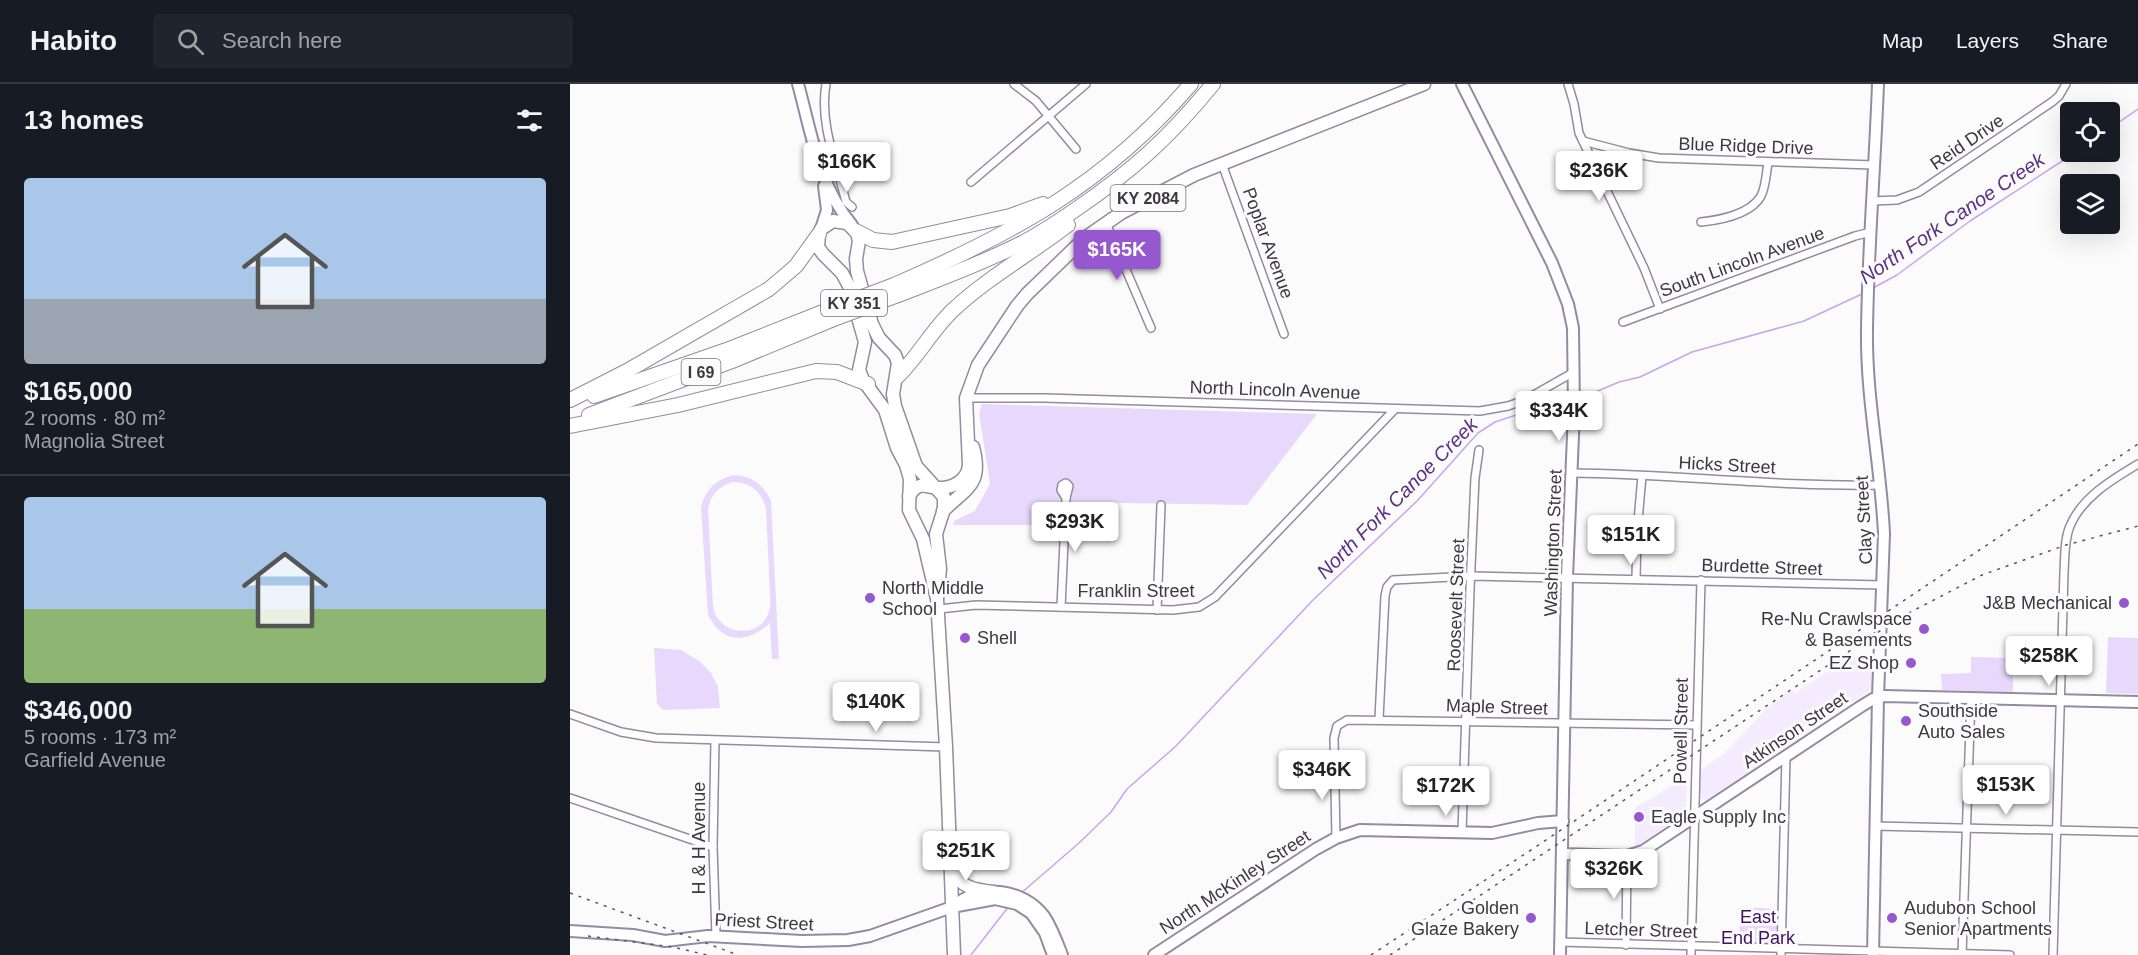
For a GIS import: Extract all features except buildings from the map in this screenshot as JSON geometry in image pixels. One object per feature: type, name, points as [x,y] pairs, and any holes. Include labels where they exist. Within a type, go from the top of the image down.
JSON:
[{"type":"highway","name":"I 69","points":[[896,290],[1001,236],[1088,181],[1142,136],[1191,84]]},
{"type":"highway","name":"I 69","points":[[570,402],[977,264],[1017,246],[1112,186],[1174,130],[1212,84]]},
{"type":"highway","points":[[897,377],[932,332],[959,305],[1089,209],[1146,157]]},
{"type":"highway","points":[[854,228],[873,240],[883,242],[945,231],[1010,216],[1036,207],[1088,181]]},
{"type":"highway","points":[[570,402],[769,289],[796,266],[820,232]]},
{"type":"highway","name":"I 69","points":[[570,424],[732,361],[830,315]]},
{"type":"highway","points":[[570,424],[678,405],[816,371],[837,372],[868,384]]},
{"type":"main road","name":"KY 2084","points":[[936,487],[952,486],[966,475],[969,465],[966,398],[982,357],[1017,306],[1067,254],[1106,223],[1161,191],[1222,164],[1424,84]]},
{"type":"main road","points":[[820,232],[833,221],[843,221],[854,228]]},
{"type":"main road","name":"KY 351","points":[[854,228],[859,244],[856,264],[859,280],[876,333],[897,359],[899,368],[894,400],[913,459],[921,473],[944,497],[945,503],[936,534],[940,569],[938,604],[953,950]]},
{"type":"main road","name":"KY 351","points":[[820,232],[818,243],[820,250],[842,273],[849,286],[865,342],[859,370],[863,380],[885,410],[897,448],[906,465],[910,479],[907,505],[923,539],[938,604]]},
{"type":"main road","points":[[868,384],[874,388],[883,388],[897,377]]},
{"type":"main road","name":"KY 2084","points":[[942,513],[972,483],[977,471],[968,419]]},
{"type":"main road","points":[[909,496],[918,486],[936,487]]},
{"type":"main road","points":[[915,520],[929,522],[942,513]]},
{"type":"main road","points":[[949,863],[956,878],[966,886],[997,894]]},
{"type":"street","points":[[798,84],[823,173],[836,203],[854,228]]},
{"type":"street","points":[[826,84],[825,123],[846,202],[852,207]]},
{"type":"street","points":[[1014,84],[1030,95],[1076,149]]},
{"type":"street","points":[[971,182],[1086,84]]},
{"type":"street","name":"Washington Street","points":[[1462,84],[1545,249],[1568,304],[1575,345],[1567,577],[1560,955]]},
{"type":"street","points":[[1568,84],[1574,104],[1577,128],[1644,268],[1660,309]]},
{"type":"street","name":"Clay Street","points":[[1873,953],[1884,534],[1870,405],[1867,330],[1878,84]]},
{"type":"street","name":"Reid Drive","points":[[1872,201],[1897,200],[1918,192],[2052,102],[2059,96],[2066,84]]},
{"type":"street","name":"Blue Ridge Drive","points":[[1583,141],[1643,156],[1768,163],[1874,165]]},
{"type":"street","points":[[1701,222],[1728,216],[1754,204],[1762,193],[1768,163]]},
{"type":"street","name":"Poplar Avenue","points":[[1222,164],[1284,334]]},
{"type":"street","points":[[820,232],[827,210],[823,173]]},
{"type":"street","points":[[1106,223],[1151,328]]},
{"type":"street","name":"South Lincoln Avenue","points":[[1623,322],[1871,232]]},
{"type":"street","name":"North Lincoln Avenue","points":[[966,398],[1042,398],[1480,411],[1508,406],[1574,378]]},
{"type":"street","points":[[1480,411],[1483,403]]},
{"type":"street","name":"Franklin Street","points":[[938,604],[1157,610],[1193,608],[1210,602],[1395,409]]},
{"type":"street","name":"Roosevelt Street","points":[[1462,832],[1475,478],[1479,450]]},
{"type":"street","points":[[2053,955],[2064,572],[2070,526],[2078,513],[2097,492],[2138,464]]},
{"type":"street","name":"Hicks Street","points":[[1572,473],[1801,484],[1880,484]]},
{"type":"street","points":[[1636,579],[1642,476]]},
{"type":"street","points":[[1061,607],[1066,498]]},
{"type":"street","points":[[1157,610],[1161,505]]},
{"type":"street","name":"Burdette Street","points":[[1379,719],[1385,596],[1390,583],[1398,579],[1472,576],[1567,577],[1883,585]]},
{"type":"street","name":"Powell Street","points":[[1691,955],[1701,580]]},
{"type":"street","name":"Atkinson Street","points":[[1562,854],[1627,856],[1643,851],[1860,707],[1878,698],[2138,702]]},
{"type":"street","points":[[1962,954],[1971,698]]},
{"type":"street","points":[[570,714],[632,735],[715,741],[946,747]]},
{"type":"street","name":"Maple Street","points":[[1336,838],[1334,738],[1338,725],[1347,720],[1696,725]]},
{"type":"street","name":"H & H Avenue","points":[[715,741],[713,848],[716,936]]},
{"type":"street","points":[[1781,952],[1786,757]]},
{"type":"street","points":[[570,798],[713,848]]},
{"type":"street","name":"North McKinley Street","points":[[1154,955],[1316,849],[1352,832],[1369,829],[1492,833],[1563,820]]},
{"type":"street","points":[[1875,826],[2138,832]]},
{"type":"street","points":[[1626,945],[1627,856]]},
{"type":"street","name":"Priest Street","points":[[570,931],[633,935],[665,941],[716,936],[802,941],[848,940],[870,936],[952,907],[962,898],[973,894],[997,894],[1009,901],[1028,906]]},
{"type":"street","points":[[1028,906],[1041,926],[1053,955]]},
{"type":"street","points":[[1028,906],[1048,923],[1062,955]]},
{"type":"street","name":"Letcher Street","points":[[1560,942],[1691,946],[1781,952],[2010,955]]},
{"type":"shaded area","points":[[1859,655],[1873,657],[1873,688],[1706,801],[1700,797],[1701,770],[1725,753],[1768,707],[1792,690],[1795,693],[1828,671]]},
{"type":"shaded area","points":[[1687,777],[1686,813],[1635,848],[1635,808]]},
{"type":"green space","points":[[982,404],[1317,414],[1247,505],[1060,502],[1059,525],[953,525],[954,521],[975,511],[990,484],[979,413]]},
{"type":"green space","points":[[734,475],[752,479],[761,486],[771,501],[779,659],[772,659],[770,623],[753,634],[736,638],[721,632],[708,615],[701,507],[713,486]],"holes":[[[732,482],[738,482],[754,489],[762,497],[766,509],[770,598],[767,617],[761,625],[743,631],[724,625],[717,617],[713,607],[708,510],[713,496],[719,489]]]},
{"type":"green space","points":[[2108,637],[2138,638],[2138,694],[2106,693]]},
{"type":"green space","points":[[654,648],[681,650],[699,661],[711,673],[718,687],[720,708],[663,710],[657,704]]},
{"type":"green space","points":[[1971,657],[2013,658],[2013,692],[1942,690],[1941,674],[1971,673]]},
{"type":"green space","name":"East End Park","points":[[1740,907],[1778,909],[1777,946],[1739,945]]},
{"type":"waterway","name":"North Fork Canoe Creek","points":[[2120,121],[2138,109]]},
{"type":"waterway","name":"North Fork Canoe Creek","points":[[1873,288],[1897,275],[1970,221],[2061,162]]},
{"type":"waterway","name":"North Fork Canoe Creek","points":[[1579,396],[1640,377],[1692,352],[1804,321],[1864,293]]},
{"type":"waterway","name":"North Fork Canoe Creek","points":[[1020,894],[1111,812],[1127,789],[1176,746],[1312,601],[1417,501],[1478,433],[1495,422],[1568,398]]},
{"type":"waterway","name":"North Fork Canoe Creek","points":[[971,955],[1009,906]]},
{"type":"railway","points":[[1371,955],[2138,444]]},
{"type":"railway","points":[[1390,955],[1901,617],[1982,575],[2066,545],[2138,526]]},
{"type":"railway","points":[[570,893],[738,955]]},
{"type":"railway","points":[[588,936],[673,947],[707,955]]},
{"type":"place","name":"North Middle School","points":[[870,598]]},
{"type":"place","name":"J&B Mechanical","points":[[2124,603]]},
{"type":"place","name":"Re-Nu Crawlspace & Basements","points":[[1924,629]]},
{"type":"place","name":"Shell","points":[[965,638]]},
{"type":"place","name":"EZ Shop","points":[[1911,663]]},
{"type":"place","name":"Southside Auto Sales","points":[[1906,721]]},
{"type":"place","name":"Eagle Supply Inc","points":[[1639,817]]},
{"type":"place","name":"Golden Glaze Bakery","points":[[1531,918]]},
{"type":"place","name":"Audubon School Senior Apartments","points":[[1892,918]]}]
